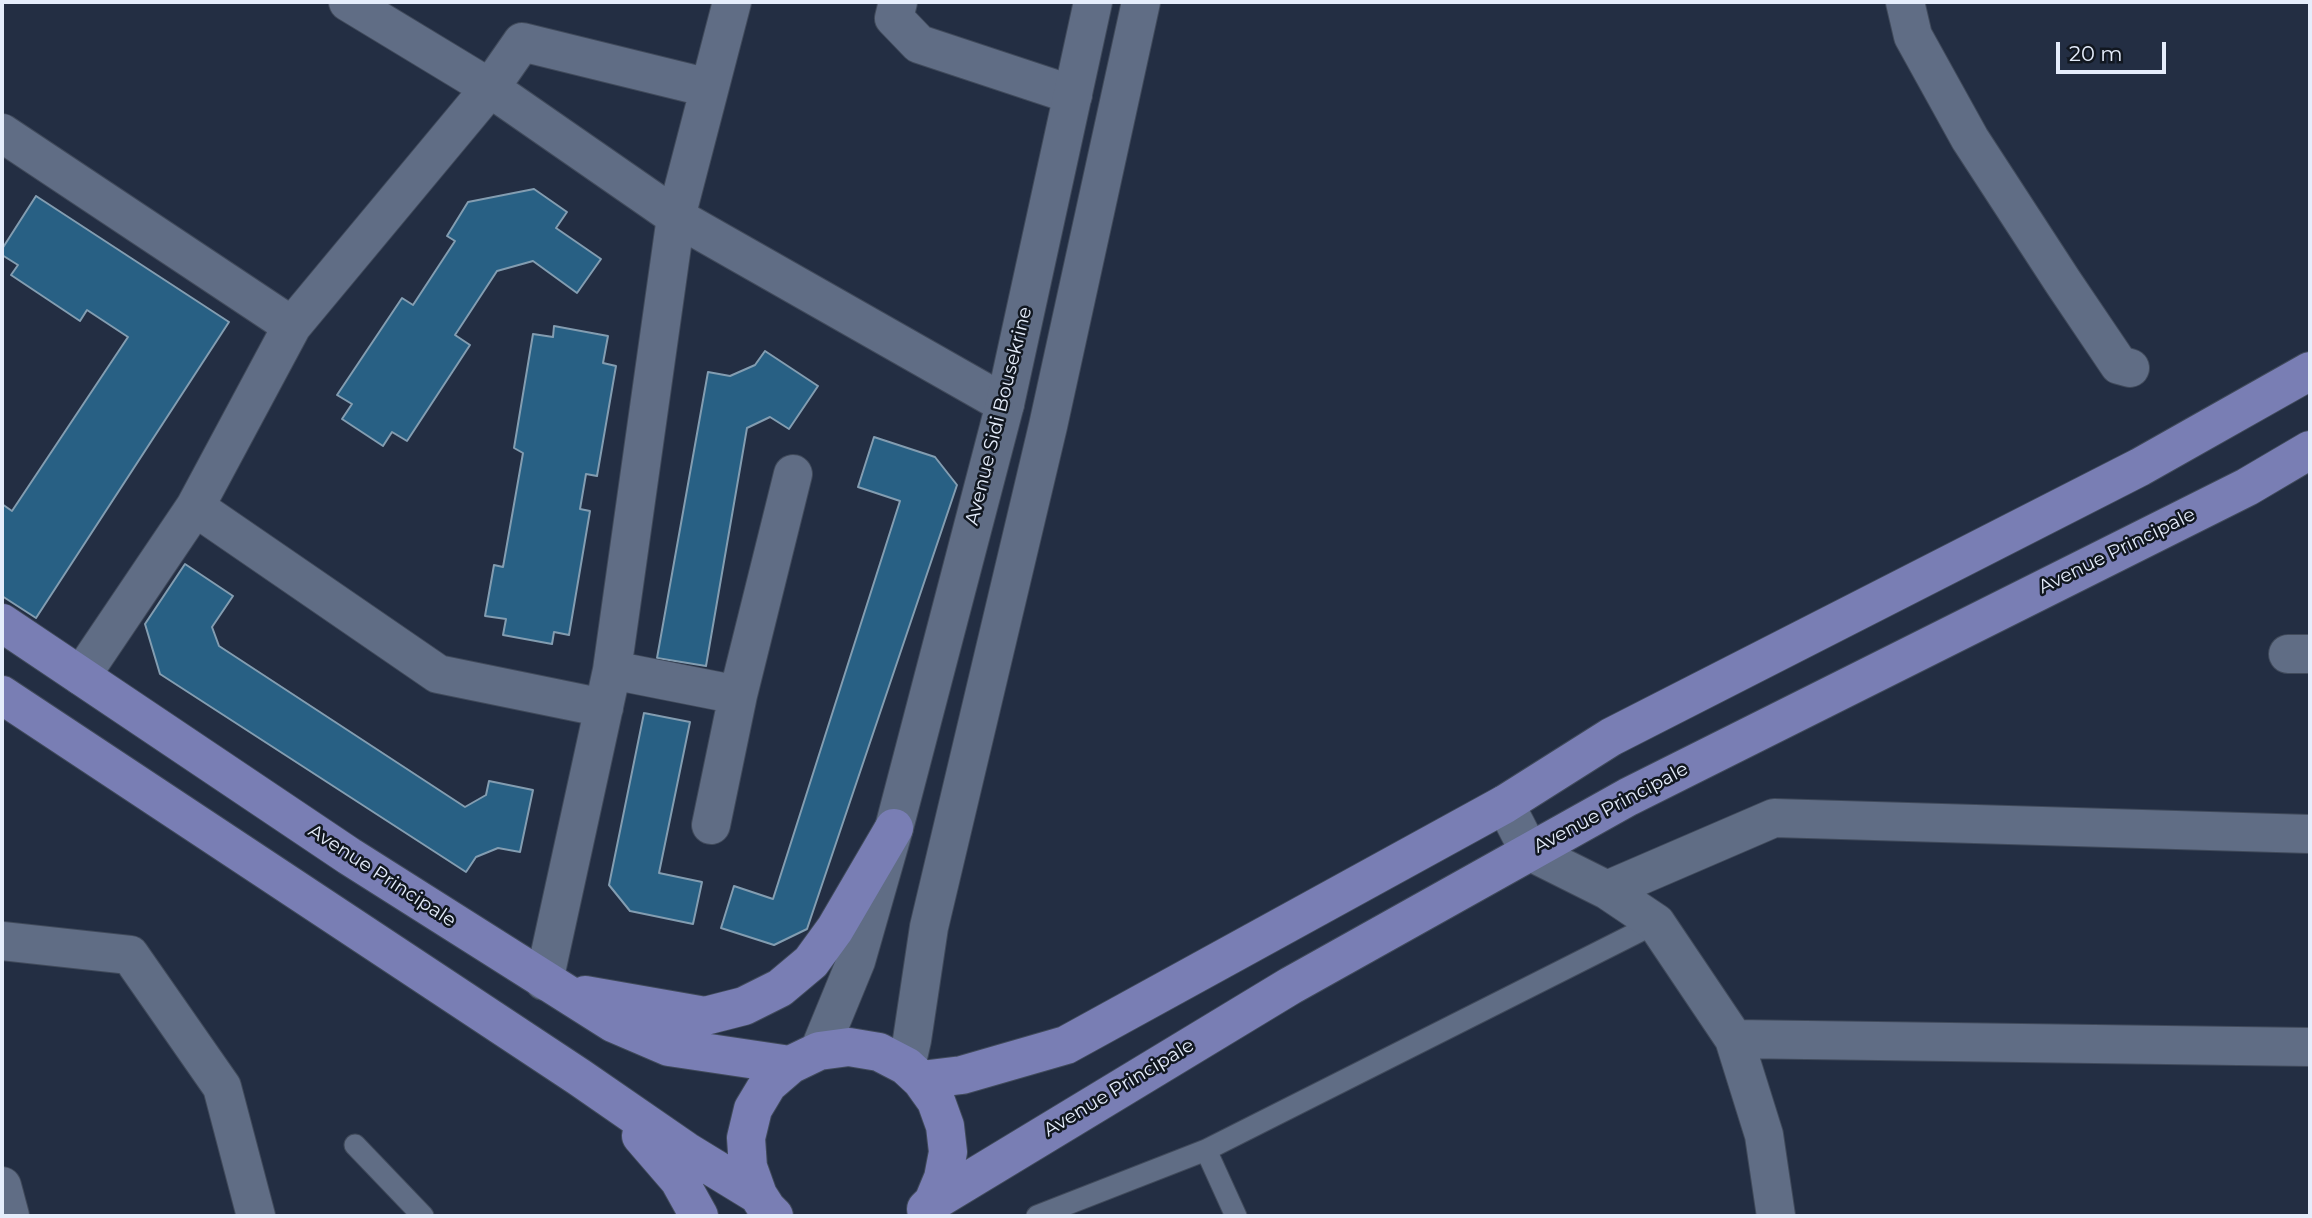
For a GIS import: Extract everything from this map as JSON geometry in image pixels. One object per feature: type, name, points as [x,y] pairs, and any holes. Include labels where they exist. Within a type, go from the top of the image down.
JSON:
[{"type":"main road","points":[[913,1073],[962,1075],[1066,1045],[1505,804],[1611,737],[2140,467],[2310,371]]},
{"type":"main road","name":"Avenue Principale","points":[[926,1209],[1290,986],[1529,851],[1702,760],[2246,487],[2310,450]]},
{"type":"main road","name":"Avenue Principale","points":[[2,623],[349,856],[612,1023],[669,1047],[805,1058],[849,1047],[878,1052],[913,1073]]},
{"type":"main road","points":[[2,695],[605,1095],[766,1209]]},
{"type":"main road","points":[[553,986],[705,1016],[744,1006],[780,988],[811,962],[835,929],[894,828]]},
{"type":"main road","points":[[766,1209],[748,1167],[746,1138],[753,1109],[768,1084],[805,1058]]},
{"type":"main road","points":[[913,1073],[936,1101],[945,1126],[948,1152],[943,1178],[926,1209]]},
{"type":"main road","points":[[605,1095],[679,1180],[699,1216]]},
{"type":"street","points":[[348,2],[489,88],[676,217],[1004,404]]},
{"type":"street","points":[[553,986],[612,670],[676,217],[732,2]]},
{"type":"street","points":[[898,2],[894,18],[919,44],[1073,95]]},
{"type":"street","name":"Avenue Sidi Bousekrine","points":[[894,828],[1004,404],[1093,2]]},
{"type":"street","points":[[913,1073],[912,1040],[929,926],[1048,426],[1141,2]]},
{"type":"street","points":[[1905,2],[1913,36],[1970,139],[2119,365],[2130,368]]},
{"type":"street","points":[[81,676],[195,507],[292,326],[489,88],[522,42],[709,88]]},
{"type":"street","points":[[2,133],[292,326]]},
{"type":"street","points":[[710,825],[738,695],[793,474]]},
{"type":"street","points":[[195,507],[438,674],[604,708]]},
{"type":"street","points":[[612,670],[738,695]]},
{"type":"street","points":[[1505,804],[1529,851],[1607,890],[1656,923],[1734,1039],[1764,1135],[1776,1216]]},
{"type":"street","points":[[1607,890],[1774,818],[2310,834]]},
{"type":"street","points":[[805,1058],[856,961],[894,828]]},
{"type":"street","points":[[2,941],[130,955],[222,1087],[256,1216]]},
{"type":"street","points":[[1734,1039],[2310,1047]]},
{"type":"street","points":[[2,1186],[9,1216]]},
{"type":"lane","points":[[1037,1216],[1206,1150],[1656,923]]},
{"type":"lane","points":[[355,1145],[423,1216]]},
{"type":"lane","points":[[1206,1150],[1236,1216]]},
{"type":"building","points":[[534,189],[567,212],[556,228],[601,259],[577,293],[533,261],[497,271],[455,335],[470,345],[407,441],[392,432],[383,446],[342,419],[352,404],[337,395],[402,298],[413,305],[455,241],[447,236],[468,202]]},
{"type":"building","points":[[36,196],[229,322],[36,618],[2,596],[2,504],[12,511],[128,337],[87,310],[80,321],[11,275],[18,265],[2,255],[2,249]]},
{"type":"building","points":[[554,326],[608,336],[603,363],[616,366],[597,476],[586,474],[580,509],[590,511],[569,635],[554,632],[552,644],[503,635],[506,619],[485,616],[494,565],[503,567],[523,453],[514,448],[533,334],[553,337]]},
{"type":"building","points":[[765,351],[818,386],[789,429],[770,417],[747,428],[706,666],[657,658],[708,372],[730,376],[755,365]]},
{"type":"building","points":[[874,437],[935,457],[957,485],[807,929],[774,945],[721,928],[734,886],[773,899],[900,501],[858,487]]},
{"type":"building","points":[[185,564],[233,596],[212,627],[219,646],[465,807],[486,795],[489,781],[533,790],[520,852],[498,848],[476,857],[466,872],[160,674],[145,624]]},
{"type":"building","points":[[644,713],[690,722],[659,873],[702,882],[693,924],[630,911],[609,885]]}]
